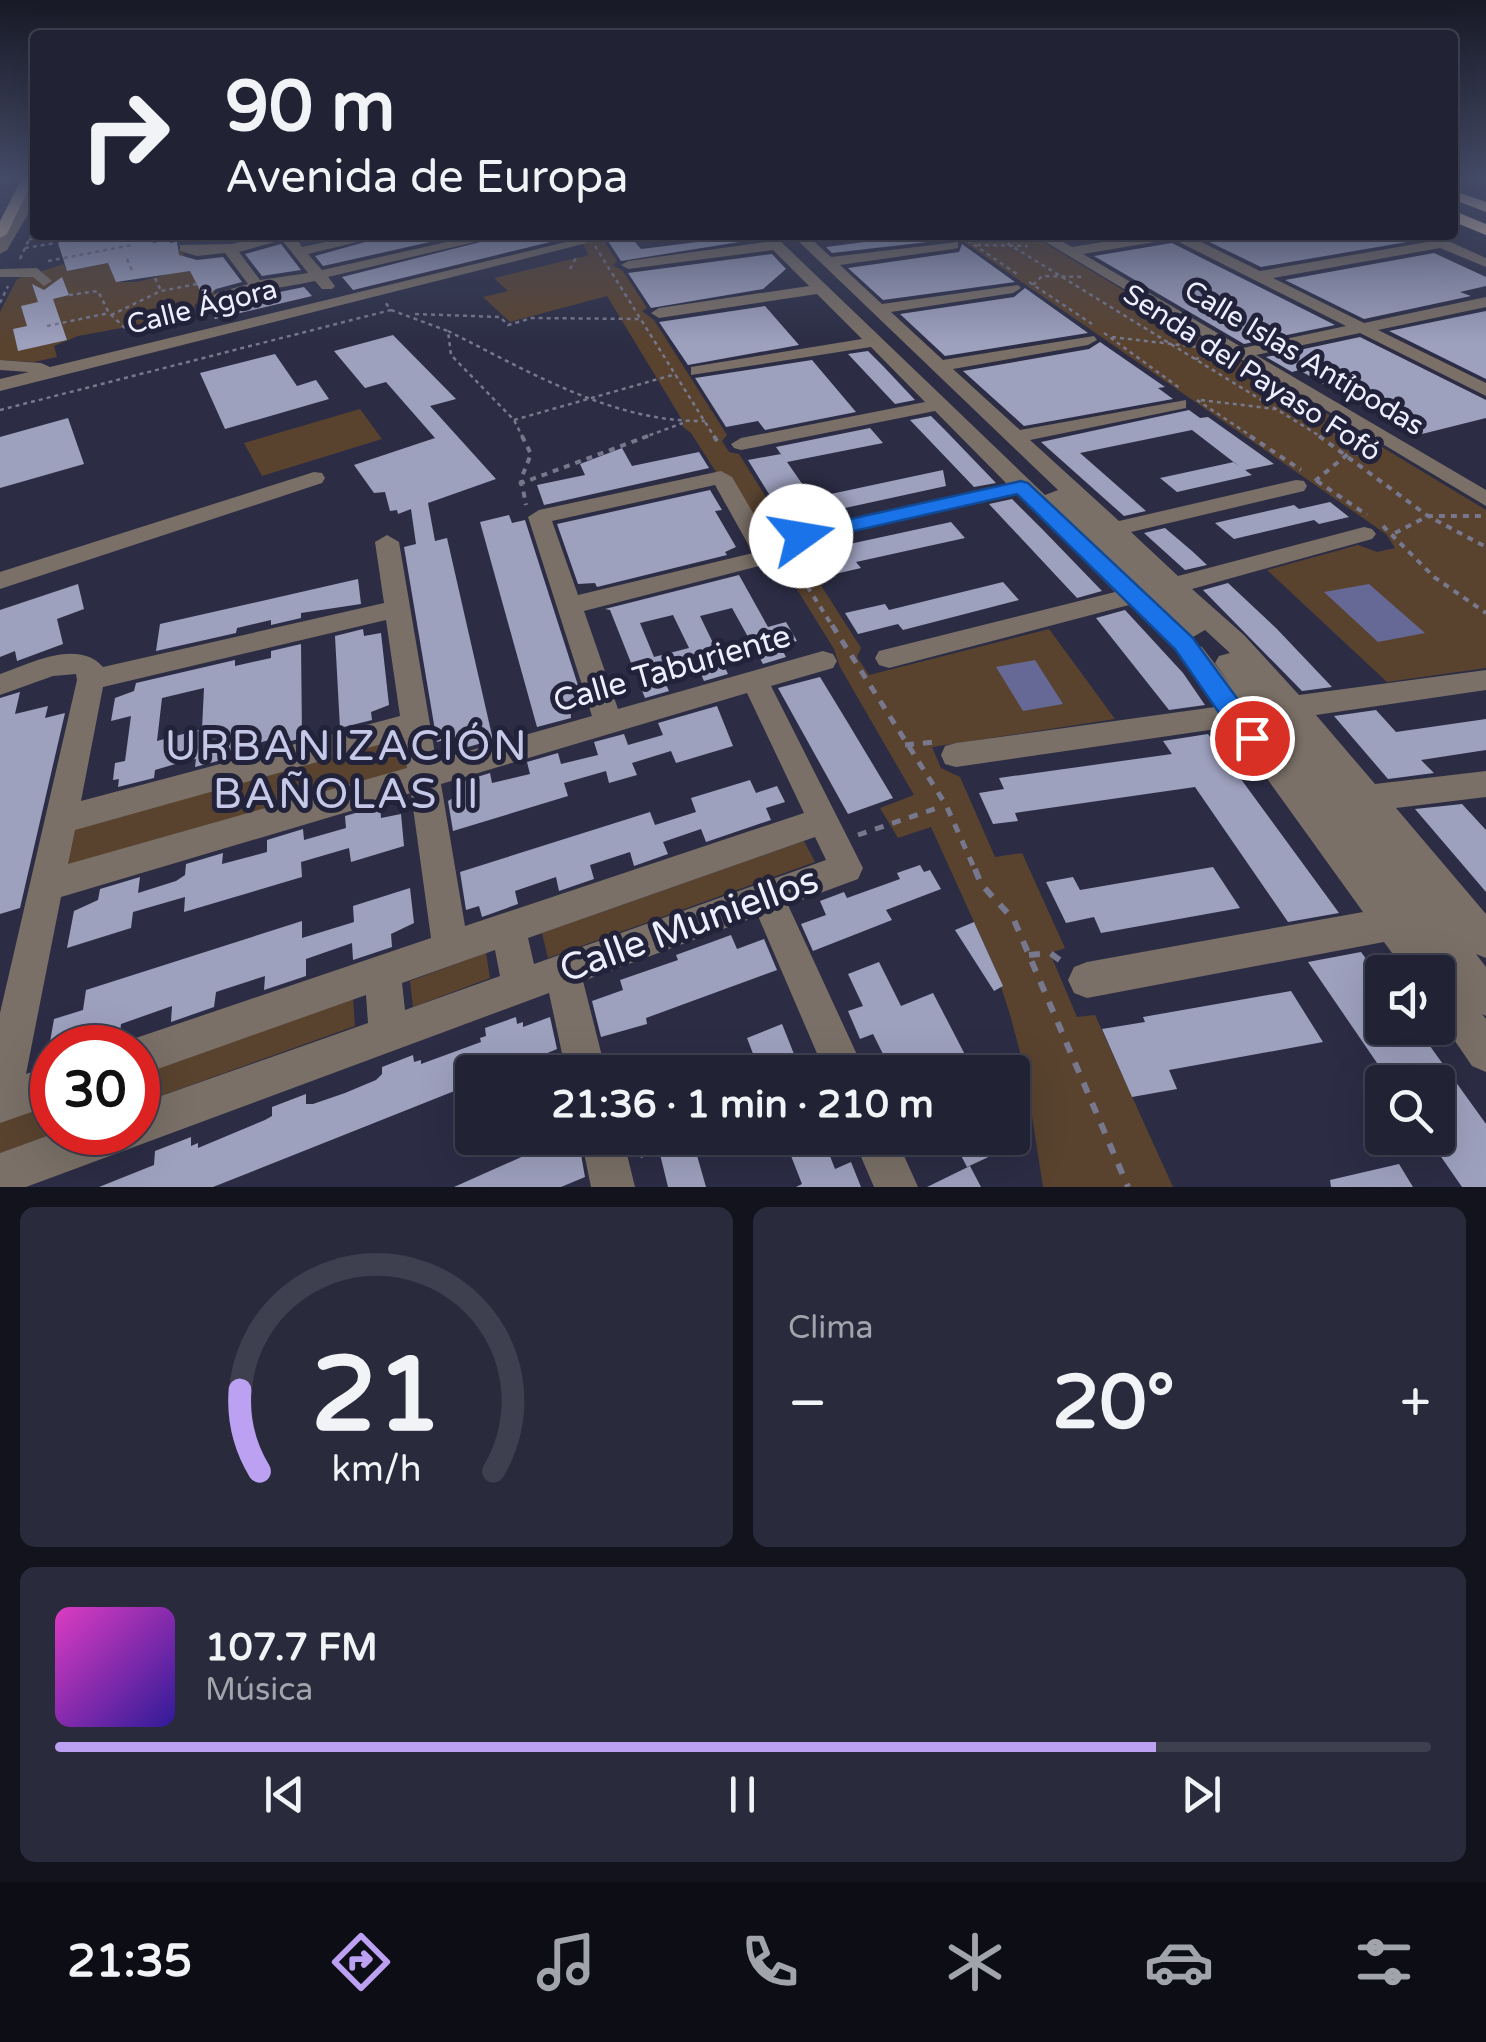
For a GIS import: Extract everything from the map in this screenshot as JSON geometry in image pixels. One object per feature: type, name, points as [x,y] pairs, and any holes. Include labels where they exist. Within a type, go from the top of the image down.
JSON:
[{"type":"street","points":[[1,243],[30,239]]},
{"type":"street","points":[[185,248],[197,252],[266,240]]},
{"type":"street","points":[[290,240],[317,276],[351,307]]},
{"type":"street","points":[[298,252],[356,240]]},
{"type":"street","points":[[204,310],[224,296],[259,286],[475,240]]},
{"type":"street","name":"Calle Ágora","points":[[5,380],[351,307],[573,240]]},
{"type":"street","points":[[660,313],[826,277],[957,240]]},
{"type":"street","points":[[1056,244],[1108,240]]},
{"type":"street","points":[[1185,240],[1486,390]]},
{"type":"street","points":[[1435,240],[1486,263]]},
{"type":"street","points":[[1257,276],[1442,243]]},
{"type":"street","name":"Calle Islas Antípodas","points":[[1056,244],[1486,499]]},
{"type":"street","points":[[628,266],[790,245],[872,312]]},
{"type":"street","points":[[234,248],[231,251],[259,286]]},
{"type":"street","points":[[0,273],[37,272],[44,281]]},
{"type":"street","points":[[826,277],[857,287],[910,369],[976,442],[1021,487],[1082,534],[1189,642],[1234,715],[1321,806],[1434,955]]},
{"type":"street","points":[[826,277],[841,309],[940,366],[977,400],[1012,444],[1052,482],[1116,529],[1176,585],[1230,648],[1392,924],[1432,955]]},
{"type":"street","points":[[841,309],[872,312],[1013,288]]},
{"type":"street","points":[[1234,352],[1486,302]]},
{"type":"street","points":[[5,380],[351,307]]},
{"type":"street","points":[[697,371],[889,338]]},
{"type":"street","points":[[940,366],[1088,340]]},
{"type":"street","points":[[941,399],[1012,444]]},
{"type":"street","points":[[609,724],[539,517],[941,399],[977,400]]},
{"type":"street","points":[[976,442],[1012,444],[1188,402]]},
{"type":"street","points":[[569,606],[766,557],[730,459]]},
{"type":"street","points":[[0,581],[314,478]]},
{"type":"street","points":[[1116,529],[1305,479]]},
{"type":"street","points":[[1052,482],[1082,534],[1131,596],[1189,642]]},
{"type":"street","points":[[790,538],[1021,487]]},
{"type":"street","points":[[1176,585],[1364,534]]},
{"type":"street","points":[[387,542],[451,948]]},
{"type":"street","points":[[889,658],[1131,596]]},
{"type":"street","points":[[91,680],[399,608]]},
{"type":"street","points":[[1189,642],[1212,629],[1294,707],[1486,941]]},
{"type":"street","name":"Calle Taburiente","points":[[48,885],[836,658]]},
{"type":"street","points":[[0,685],[67,664],[90,670],[62,820],[0,1102]]},
{"type":"street","points":[[1294,707],[1486,680]]},
{"type":"street","points":[[755,681],[829,831]]},
{"type":"street","points":[[956,755],[1234,715]]},
{"type":"street","points":[[62,820],[417,723]]},
{"type":"street","points":[[1368,798],[1486,784]]},
{"type":"street","name":"Calle Muniellos","points":[[160,1048],[508,928],[829,831],[846,868],[160,1118]]},
{"type":"street","points":[[767,896],[837,1055]]},
{"type":"street","points":[[1437,955],[1453,900]]},
{"type":"street","points":[[1087,980],[1392,924]]},
{"type":"street","points":[[508,928],[520,986]]},
{"type":"street","points":[[382,971],[388,1034]]},
{"type":"street","points":[[562,971],[582,1055]]},
{"type":"street","points":[[1455,973],[1486,997]]},
{"type":"street","points":[[1455,1009],[1486,1052]]},
{"type":"street","points":[[0,1102],[30,1092]]},
{"type":"street","points":[[0,1175],[55,1155]]},
{"type":"street","points":[[606,1155],[613,1187]]},
{"type":"street","points":[[882,1155],[896,1187]]},
{"type":"path","points":[[39,240],[56,242]]},
{"type":"path","points":[[582,240],[641,319],[730,459]]},
{"type":"path","points":[[957,240],[974,245],[1056,244]]},
{"type":"path","name":"Senda del Payaso Fofó","points":[[1001,240],[1348,454],[1428,516],[1486,547]]},
{"type":"path","points":[[974,245],[1110,337],[1188,402],[1395,534],[1434,577],[1486,612]]},
{"type":"path","points":[[75,246],[77,256]]},
{"type":"path","points":[[47,262],[131,246]]},
{"type":"path","points":[[128,259],[133,272]]},
{"type":"path","points":[[1013,288],[1034,285],[1042,276],[1069,279],[1105,272]]},
{"type":"path","points":[[156,278],[160,291]]},
{"type":"path","points":[[47,326],[110,314],[160,291],[197,284]]},
{"type":"path","points":[[69,296],[98,291],[110,314],[125,328]]},
{"type":"path","points":[[391,310],[441,318],[500,318],[508,325],[532,318],[641,319]]},
{"type":"path","points":[[403,313],[596,400],[683,423],[705,422]]},
{"type":"path","points":[[448,331],[451,355],[514,420],[531,454],[518,484],[529,514],[539,517]]},
{"type":"path","points":[[1088,340],[1110,337],[1234,352]]},
{"type":"path","points":[[514,420],[596,400],[676,374]]},
{"type":"path","points":[[1188,402],[1275,409],[1300,400],[1320,399]]},
{"type":"path","points":[[518,484],[683,423]]},
{"type":"path","points":[[1305,479],[1348,454],[1389,452],[1392,443]]},
{"type":"path","points":[[1364,534],[1395,534],[1428,516],[1486,516]]},
{"type":"path","points":[[790,538],[836,658],[946,806],[981,884],[1014,920],[1128,1187]]},
{"type":"path","points":[[836,658],[889,658]]},
{"type":"path","points":[[829,831],[946,806]]},
{"type":"path","points":[[1029,955],[1050,953],[1087,980]]},
{"type":"shaded area","points":[[581,240],[603,240],[617,261],[613,265],[623,271],[647,308],[642,311],[654,320],[727,435],[722,441],[729,452],[739,454],[784,526],[779,533],[789,547],[799,551],[861,648],[857,657],[869,675],[1049,629],[1115,719],[932,747],[941,768],[960,777],[995,857],[1022,853],[1065,948],[1050,953],[1077,1017],[1095,1015],[1173,1187],[1043,1187],[1030,1103],[1030,1055],[1021,1055],[995,968],[931,827],[898,838],[880,808],[914,795],[840,667],[834,649],[724,472],[716,472],[691,433],[682,426],[684,423],[607,296],[510,322],[483,297],[508,291],[494,278],[589,255]]},
{"type":"shaded area","points":[[961,240],[1040,240],[1486,510],[1486,668],[1387,682],[1267,570],[1358,545],[1377,552],[1395,548],[1386,534]]},
{"type":"shaded area","points":[[180,249],[189,261],[114,277],[117,282],[137,282],[191,268],[197,284],[212,288],[216,296],[195,304],[193,314],[150,319],[143,324],[78,336],[54,346],[57,357],[34,362],[0,360],[0,312],[17,279],[64,264],[67,271]]},
{"type":"shaded area","points":[[360,409],[382,439],[262,476],[244,443]]},
{"type":"shaded area","points":[[406,733],[412,772],[65,871],[74,824]]},
{"type":"shaded area","points":[[804,841],[815,862],[548,958],[542,933]]},
{"type":"shaded area","points":[[486,953],[490,978],[413,1007],[410,981]]},
{"type":"shaded area","points":[[353,999],[355,1026],[160,1096],[160,1066]]},
{"type":"shaded area","points":[[30,1112],[30,1142],[0,1153],[0,1122]]},
{"type":"water","points":[[1369,584],[1425,633],[1378,642],[1324,592]]},
{"type":"water","points":[[1035,660],[1063,704],[1023,711],[996,667]]},
{"type":"building","points":[[231,240],[177,242],[179,255],[197,260],[223,257],[242,282],[216,289],[204,298],[190,271],[116,282],[108,263],[67,271],[58,243]]},
{"type":"building","points":[[372,240],[439,240],[323,266],[315,256]]},
{"type":"building","points":[[488,240],[559,240],[353,290],[342,277]]},
{"type":"building","points":[[607,240],[633,240],[641,249],[714,240],[752,240],[621,261]]},
{"type":"building","points":[[880,240],[945,240],[832,253],[826,247]]},
{"type":"building","points":[[1205,240],[1407,242],[1261,267]]},
{"type":"building","points":[[1172,243],[1335,325],[1244,344],[1094,256]]},
{"type":"building","points":[[281,244],[301,270],[262,276],[245,254]]},
{"type":"building","points":[[962,244],[1015,282],[883,300],[848,268],[959,252]]},
{"type":"building","points":[[1434,253],[1486,277],[1486,286],[1460,292],[1471,296],[1364,319],[1285,280]]},
{"type":"building","points":[[772,254],[786,269],[763,289],[651,308],[628,273]]},
{"type":"building","points":[[62,277],[69,295],[53,299],[67,340],[18,351],[13,329],[27,326],[21,306],[38,302],[32,284],[44,290]]},
{"type":"building","points":[[304,287],[312,296],[215,319],[213,314],[245,299]]},
{"type":"building","points":[[1025,288],[1088,333],[945,356],[900,314],[1014,297]]},
{"type":"building","points":[[765,306],[799,345],[688,365],[659,322]]},
{"type":"building","points":[[1486,311],[1486,379],[1389,331]]},
{"type":"building","points":[[393,335],[456,399],[430,406],[496,479],[428,503],[435,541],[447,538],[493,740],[457,750],[451,738],[437,742],[404,547],[416,544],[411,509],[398,514],[397,510],[390,511],[385,492],[374,493],[354,465],[435,438],[386,382],[365,388],[334,351]]},
{"type":"building","points":[[1360,337],[1486,400],[1486,418],[1414,436],[1299,370],[1292,372],[1266,357]]},
{"type":"building","points":[[1100,342],[1165,387],[1158,388],[1173,399],[1024,426],[963,371],[1089,349]]},
{"type":"building","points":[[868,351],[915,400],[895,404],[848,354]]},
{"type":"building","points":[[275,354],[297,386],[316,380],[329,399],[225,429],[200,373]]},
{"type":"building","points":[[812,360],[856,412],[765,430],[758,421],[726,427],[695,378]]},
{"type":"building","points":[[1189,410],[1200,418],[1208,417],[1274,464],[1245,470],[1252,475],[1177,492],[1160,478],[1234,462],[1192,430],[1080,453],[1146,511],[1124,516],[1041,442]]},
{"type":"building","points":[[931,416],[996,483],[974,487],[910,420]]},
{"type":"building","points":[[68,418],[84,464],[0,488],[0,437]]},
{"type":"building","points":[[870,428],[883,443],[787,462],[812,498],[943,470],[946,486],[822,513],[818,508],[782,515],[748,460],[781,454],[776,447]]},
{"type":"building","points":[[622,448],[632,466],[699,452],[709,468],[544,505],[537,485],[585,475],[580,464]]},
{"type":"building","points":[[710,490],[722,510],[715,511],[736,547],[725,552],[727,555],[597,587],[595,583],[578,584],[557,524]]},
{"type":"building","points":[[1012,499],[1102,591],[1077,598],[989,504]]},
{"type":"building","points":[[1330,502],[1349,517],[1319,524],[1314,520],[1234,539],[1215,523],[1294,505],[1299,509]]},
{"type":"building","points":[[509,515],[512,523],[525,520],[583,701],[570,705],[571,718],[537,727],[480,522]]},
{"type":"building","points":[[951,522],[965,538],[856,562],[861,568],[822,577],[812,560],[849,552],[853,558],[845,545]]},
{"type":"building","points":[[1165,528],[1207,565],[1185,570],[1144,533]]},
{"type":"building","points":[[739,575],[768,627],[786,622],[797,641],[780,646],[786,657],[763,664],[732,608],[700,616],[728,674],[704,681],[699,670],[664,680],[669,691],[645,698],[610,610],[605,609]],"holes":[[[673,615],[689,648],[654,657],[640,623]]]},
{"type":"building","points":[[358,579],[361,604],[301,613],[301,618],[271,625],[271,620],[237,628],[236,633],[156,651],[160,624]]},
{"type":"building","points":[[1003,582],[1019,600],[903,630],[898,624],[858,634],[845,613],[885,604],[889,610]]},
{"type":"building","points":[[1228,583],[1332,687],[1302,691],[1203,590]]},
{"type":"building","points":[[78,584],[84,609],[57,619],[63,644],[17,661],[15,651],[0,657],[0,610]]},
{"type":"building","points":[[1125,610],[1183,673],[1205,705],[1169,710],[1096,618]]},
{"type":"building","points":[[363,629],[364,636],[381,633],[389,705],[371,712],[372,720],[340,728],[335,636]]},
{"type":"building","points":[[301,644],[302,738],[269,747],[269,740],[230,751],[229,758],[195,767],[196,759],[189,760],[155,770],[154,778],[118,787],[119,779],[113,780],[115,763],[125,761],[131,716],[111,721],[115,698],[134,691],[136,683],[235,660],[235,666],[271,658],[271,651]],"holes":[[[204,688],[202,729],[157,741],[162,698]]]},
{"type":"building","points":[[820,677],[893,798],[848,814],[778,688]]},
{"type":"building","points":[[20,692],[15,714],[48,706],[45,718],[65,713],[20,908],[0,914],[0,698]]},
{"type":"building","points":[[717,706],[733,746],[676,763],[671,751],[632,763],[637,775],[609,783],[606,771],[564,783],[568,796],[453,831],[448,801],[460,794],[458,783],[490,773],[492,783],[530,774],[527,762],[558,753],[561,764],[598,755],[594,742],[624,734],[628,745],[663,735],[658,723]]},
{"type":"building","points":[[1376,710],[1396,732],[1486,719],[1486,750],[1421,760],[1434,773],[1388,779],[1334,716]]},
{"type":"building","points":[[1208,734],[1339,913],[1288,922],[1195,787],[1015,813],[1018,821],[993,824],[979,793],[1004,789],[999,778],[1172,754],[1163,741]]},
{"type":"building","points":[[750,780],[756,793],[777,786],[785,802],[766,808],[771,820],[706,842],[701,829],[663,842],[668,854],[634,866],[630,852],[590,865],[594,879],[559,891],[556,877],[515,891],[518,904],[482,917],[479,906],[466,910],[460,872],[650,812],[655,825],[696,812],[691,798]]},
{"type":"building","points":[[1462,804],[1486,830],[1486,892],[1415,809]]},
{"type":"building","points":[[380,806],[381,818],[401,814],[404,846],[351,862],[349,848],[301,862],[302,877],[184,912],[185,897],[133,912],[131,928],[67,948],[74,911],[98,900],[100,889],[140,877],[138,893],[176,881],[185,875],[186,864],[223,853],[222,864],[267,852],[267,840],[303,829],[304,840],[346,828],[345,816]]},
{"type":"building","points":[[920,865],[924,872],[930,870],[941,889],[886,910],[892,920],[813,951],[801,924],[826,915],[820,901],[844,892],[847,898],[900,879],[897,873]]},
{"type":"building","points":[[1213,867],[1240,908],[1101,933],[1094,917],[1066,923],[1046,882],[1073,877],[1080,890]]},
{"type":"building","points":[[410,888],[414,923],[391,934],[392,947],[353,960],[352,943],[306,959],[306,976],[264,990],[265,976],[216,992],[214,1007],[171,1022],[172,1006],[121,1025],[53,1025],[54,1019],[83,1010],[86,990],[302,921],[302,938],[354,922],[353,906]]},
{"type":"building","points":[[974,922],[1003,986],[994,991],[955,930]]},
{"type":"building","points":[[731,935],[737,949],[764,939],[777,970],[646,1018],[647,1024],[601,1037],[592,1001],[623,990],[620,980],[678,960],[676,955]]},
{"type":"building","points":[[1361,952],[1365,957],[1365,1045],[1429,1045],[1444,1065],[1378,1065],[1308,962]]},
{"type":"building","points":[[879,962],[901,1006],[933,993],[965,1055],[884,1055],[873,1034],[860,1039],[848,1011],[863,1006],[848,974]]},
{"type":"building","points":[[1291,991],[1323,1042],[1169,1070],[1177,1089],[1132,1097],[1102,1029],[1145,1022],[1143,1017]]},
{"type":"building","points":[[516,1017],[517,1024],[523,1022],[523,1027],[550,1017],[557,1049],[543,1055],[455,1055],[455,1091],[213,1187],[99,1187],[154,1165],[160,1149],[191,1137],[191,1146],[198,1143],[198,1148],[265,1120],[272,1116],[272,1107],[306,1094],[306,1104],[313,1104],[376,1080],[382,1067],[413,1055],[414,1062],[421,1060],[421,1064],[481,1042],[480,1038],[486,1036],[485,1028]]},
{"type":"building","points":[[782,1024],[794,1055],[754,1055],[747,1038]]},
{"type":"building","points":[[1455,1081],[1486,1124],[1486,1187],[1462,1187],[1440,1155],[1455,1155]]},
{"type":"building","points":[[526,1155],[581,1155],[585,1177],[561,1187],[454,1187]]},
{"type":"building","points":[[660,1155],[697,1155],[706,1187],[668,1187]]},
{"type":"building","points":[[791,1155],[830,1155],[835,1169],[851,1162],[861,1187],[796,1187],[802,1184]]},
{"type":"building","points":[[961,1155],[993,1155],[967,1167]]},
{"type":"building","points":[[1399,1164],[1413,1187],[1331,1187],[1330,1180]]},
{"type":"building","points":[[970,1166],[981,1187],[927,1187]]},
{"type":"district","name":"URBANIZACIÓN BAÑOLAS II","points":[[347,770]]},
{"type":"route","points":[[801,536],[1021,487],[1183,643],[1252,738]]}]
